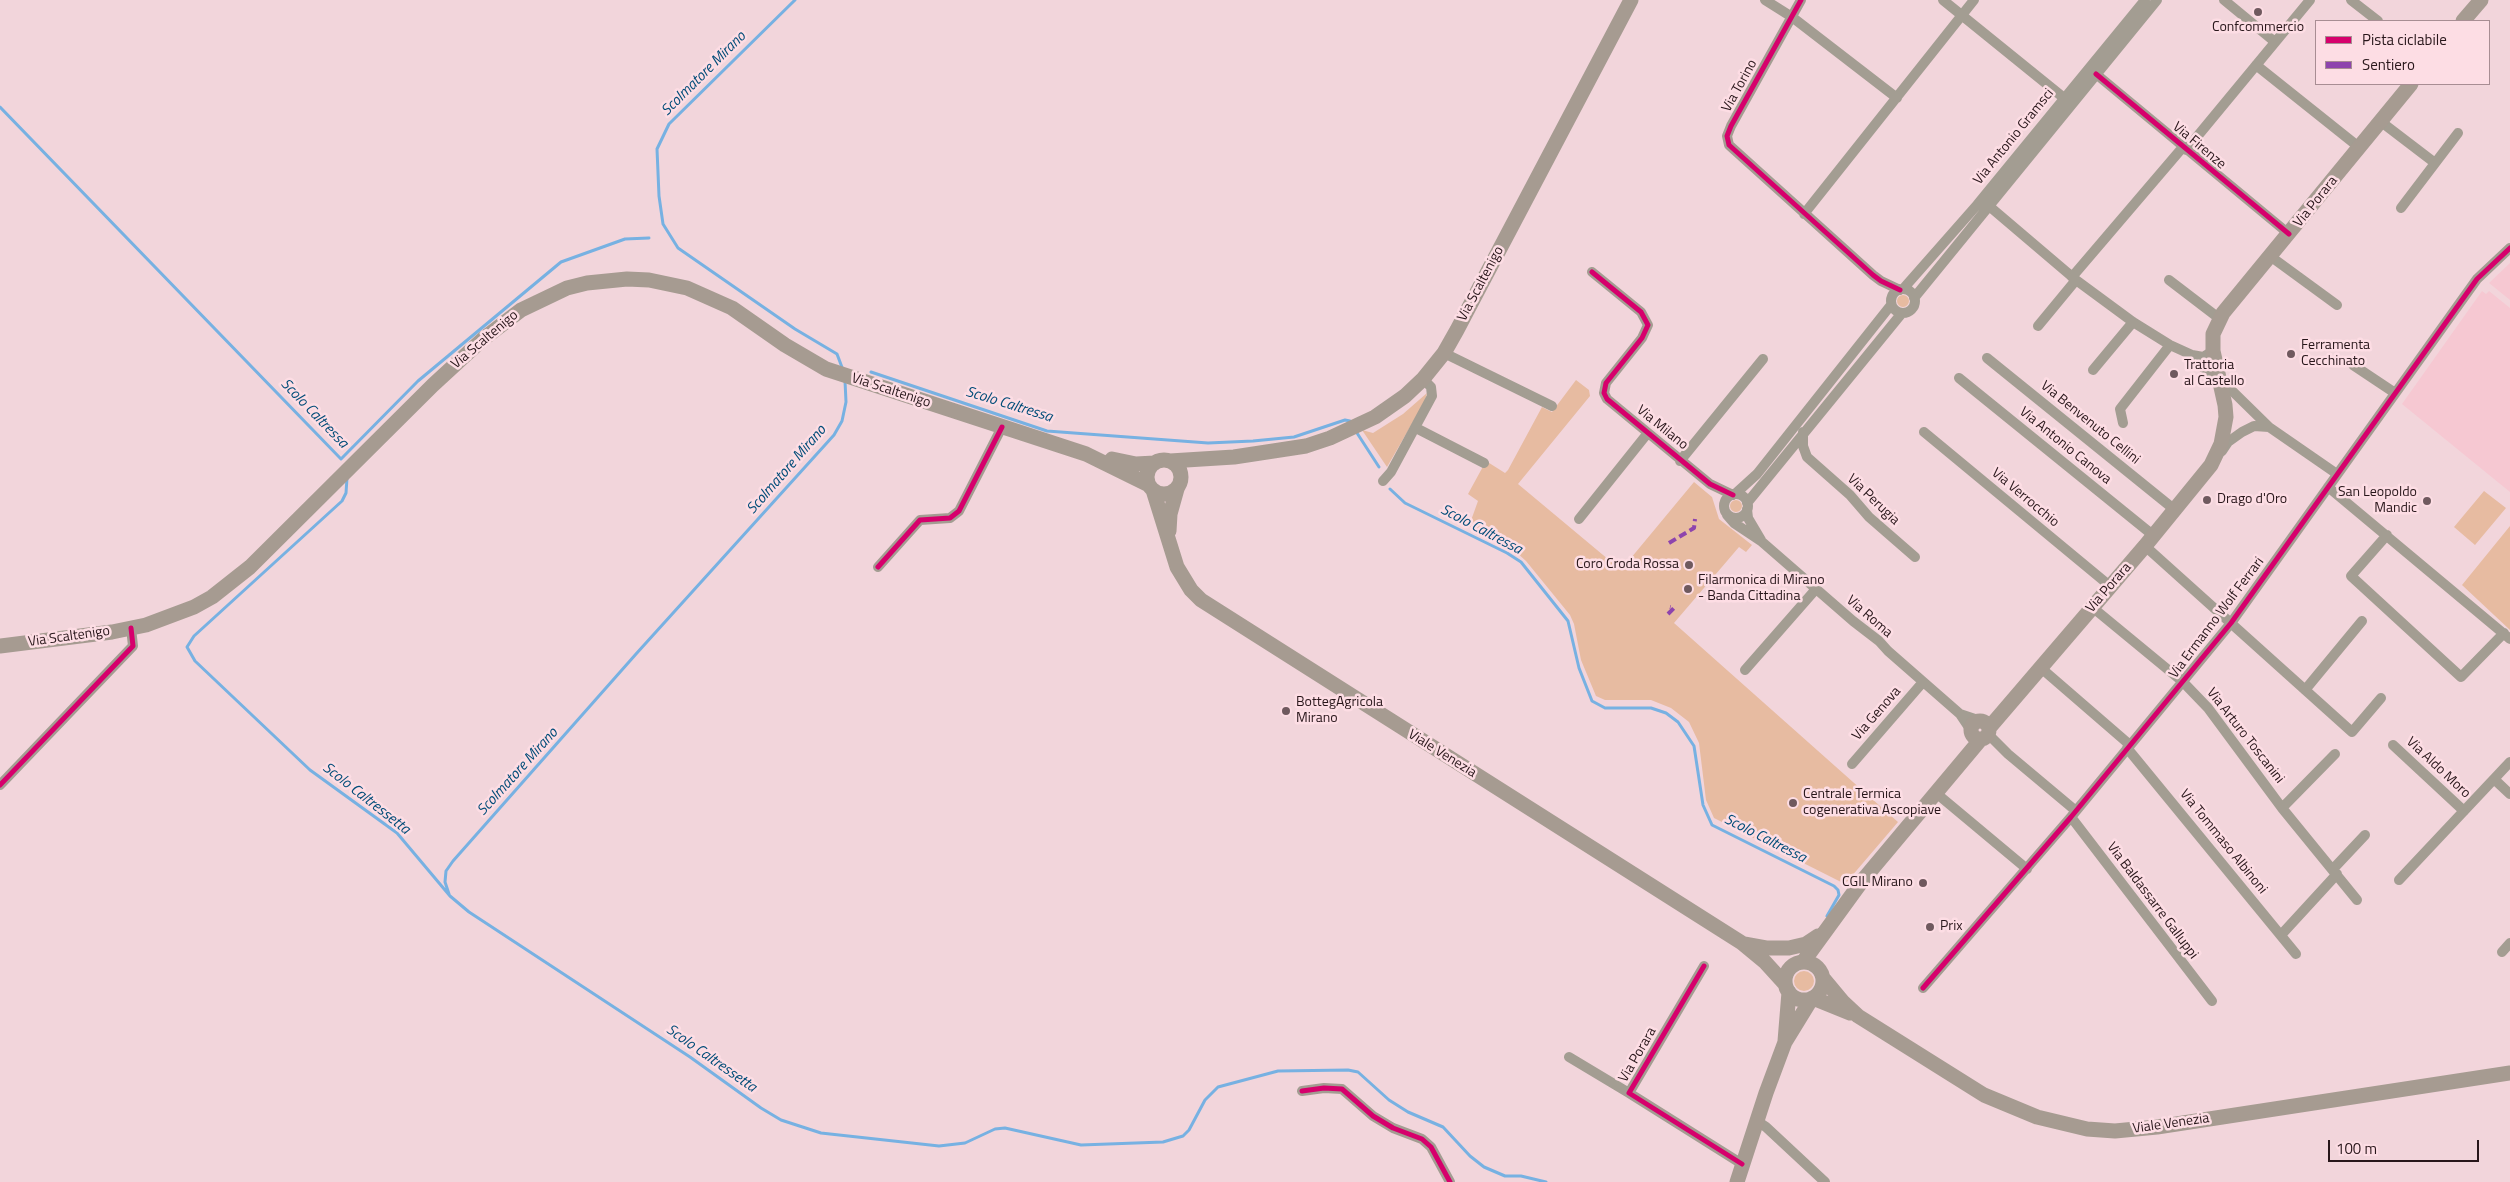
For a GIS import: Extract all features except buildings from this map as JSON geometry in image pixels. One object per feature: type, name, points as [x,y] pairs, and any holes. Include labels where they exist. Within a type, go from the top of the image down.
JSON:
[{"type":"main road","name":"Via Scaltenigo","points":[[0,646],[131,628],[186,610],[224,589],[250,567],[433,385],[504,322],[545,298],[587,283],[642,280],[687,288],[732,308],[785,345],[826,369],[853,380],[1086,454],[1136,464],[1234,457],[1289,450],[1330,438],[1376,416],[1405,396],[1444,353],[1631,0]]},
{"type":"main road","points":[[2464,20],[2481,0]]},
{"type":"main road","name":"Via Porara","points":[[1981,731],[2005,711],[2211,465],[2221,444],[2226,417],[2213,351],[2213,334],[2220,319],[2410,85]]},
{"type":"main road","name":"Via Scaltenigo","points":[[1086,454],[1151,488]]},
{"type":"main road","name":"Via Scaltenigo","points":[[1179,485],[1198,469],[1234,457]]},
{"type":"main road","points":[[1163,462],[1180,472],[1179,485],[1164,495],[1151,488],[1148,470],[1163,462]]},
{"type":"main road","name":"Viale Venezia","points":[[1169,540],[1170,514],[1179,485]]},
{"type":"main road","name":"Viale Venezia","points":[[1151,488],[1182,578],[1191,590],[1213,608],[1742,943],[1767,954],[1802,962]]},
{"type":"main road","points":[[1785,1042],[1788,972],[1802,962],[1831,926],[1862,882],[1969,752],[1981,731]]},
{"type":"main road","points":[[1742,943],[1766,948],[1796,947],[1813,940],[1831,926]]},
{"type":"main road","points":[[1737,1182],[1785,1042],[1813,998],[1821,989],[1831,926]]},
{"type":"main road","name":"Viale Venezia","points":[[1742,943],[1787,988]]},
{"type":"main road","points":[[1802,962],[1812,963],[1822,974]]},
{"type":"main road","name":"Viale Venezia","points":[[1822,974],[1843,1002],[1858,1016],[1963,1083],[2002,1104],[2057,1122],[2115,1132],[2510,1073]]},
{"type":"main road","points":[[1787,988],[1800,1000],[1813,998]]},
{"type":"main road","name":"Viale Venezia","points":[[1813,998],[1858,1016]]},
{"type":"street","points":[[1765,0],[1792,16],[1897,98]]},
{"type":"street","name":"Via Torino","points":[[1801,0],[1727,136],[1731,150],[1881,281],[1902,290]]},
{"type":"street","points":[[1943,0],[2064,98]]},
{"type":"street","points":[[1804,214],[1974,0]]},
{"type":"street","points":[[2224,0],[2275,42]]},
{"type":"street","name":"Via Firenze","points":[[2038,326],[2074,278],[2310,0]]},
{"type":"street","points":[[2351,0],[2377,20]]},
{"type":"street","name":"Via Antonio Gramsci","points":[[1914,298],[2096,74],[2148,2]]},
{"type":"street","name":"Via Antonio Gramsci","points":[[1902,290],[1939,250],[2064,98],[2148,2]]},
{"type":"street","points":[[2256,65],[2360,148]]},
{"type":"street","name":"Via Firenze","points":[[2096,74],[2184,149],[2289,234]]},
{"type":"street","points":[[2380,121],[2435,163]]},
{"type":"street","points":[[2401,208],[2458,133]]},
{"type":"street","points":[[1989,206],[2074,278],[2133,322],[2173,346],[2219,378],[2269,427],[2337,474]]},
{"type":"street","name":"Via Ermanno Wolf Ferrari","points":[[1923,988],[2074,814],[2231,623],[2477,279],[2510,248]]},
{"type":"street","points":[[2270,256],[2337,305]]},
{"type":"street","name":"Via Milano","points":[[1592,272],[1641,312],[1648,325],[1647,331],[1606,383],[1604,389],[1611,404],[1710,484],[1734,494]]},
{"type":"street","points":[[2168,280],[2220,319]]},
{"type":"street","name":"Via Torino","points":[[1881,281],[1891,302]]},
{"type":"street","points":[[1902,290],[1910,292],[1914,298],[1912,308],[1902,313],[1783,457],[1747,506],[1744,515],[1737,518],[1726,510],[1726,499],[1757,474],[1891,302],[1894,293],[1902,290]]},
{"type":"street","points":[[1891,302],[1895,310],[1902,313]]},
{"type":"street","points":[[2093,370],[2133,322]]},
{"type":"street","points":[[2173,346],[2198,357],[2203,357],[2213,351]]},
{"type":"street","points":[[2123,423],[2120,409],[2173,346]]},
{"type":"street","points":[[1444,353],[1552,406]]},
{"type":"street","name":"Via Benvenuto Cellini","points":[[1987,358],[2175,510]]},
{"type":"street","points":[[1680,461],[1763,359]]},
{"type":"street","points":[[2353,365],[2395,393]]},
{"type":"street","name":"Via Antonio Canova","points":[[1959,378],[2149,541]]},
{"type":"street","points":[[1383,481],[1391,472],[1416,428],[1433,390],[1422,379]]},
{"type":"street","name":"Via Porara","points":[[2211,465],[2228,442],[2242,432],[2254,426],[2269,427]]},
{"type":"street","points":[[878,567],[920,520],[950,518],[959,511],[1002,427]]},
{"type":"street","points":[[1416,428],[1484,462]]},
{"type":"street","name":"Via Perugia","points":[[1804,431],[1802,446],[1812,461],[1850,495],[1869,517],[1915,557]]},
{"type":"street","name":"Via Verrocchio","points":[[1924,432],[2110,586]]},
{"type":"street","points":[[1579,518],[1647,434]]},
{"type":"street","name":"Via Perugia","points":[[1783,457],[1796,454],[1812,461]]},
{"type":"street","name":"Via Milano","points":[[1710,484],[1726,510]]},
{"type":"street","points":[[2328,487],[2387,535],[2507,636],[2461,677],[2351,576],[2387,535]]},
{"type":"street","points":[[1734,494],[1743,497],[1747,506]]},
{"type":"street","name":"Via Roma","points":[[1747,506],[1748,518],[1761,540]]},
{"type":"street","name":"Via Roma","points":[[1726,510],[1746,532],[1761,540],[1981,731]]},
{"type":"street","name":"Via Ermanno Wolf Ferrari","points":[[2149,541],[2231,623],[2352,732],[2381,698]]},
{"type":"street","points":[[1745,670],[1816,589]]},
{"type":"street","name":"Via Arturo Toscanini","points":[[2092,607],[2183,682],[2218,720],[2282,808],[2357,900]]},
{"type":"street","points":[[2305,690],[2362,621]]},
{"type":"street","points":[[0,785],[133,646],[131,628]]},
{"type":"street","name":"Via Tommaso Albinoni","points":[[2041,668],[2129,747],[2296,954]]},
{"type":"street","name":"Via Genova","points":[[1852,764],[1923,682]]},
{"type":"street","name":"Via Baldassarre Galluppi","points":[[1981,731],[2074,814],[2212,1001]]},
{"type":"street","name":"Via Aldo Moro","points":[[2393,745],[2464,811]]},
{"type":"street","points":[[2282,808],[2335,754]]},
{"type":"street","name":"Via Aldo Moro","points":[[2399,880],[2510,762]]},
{"type":"street","points":[[2494,779],[2510,794]]},
{"type":"street","points":[[1936,793],[2027,869]]},
{"type":"street","points":[[2281,935],[2364,835]]},
{"type":"street","points":[[2502,952],[2510,943]]},
{"type":"street","name":"Via Porara","points":[[1704,966],[1629,1093],[1742,1164]]},
{"type":"street","points":[[1569,1057],[1629,1093]]},
{"type":"street","points":[[1302,1091],[1324,1088],[1342,1089],[1373,1116],[1393,1128],[1422,1139],[1432,1147],[1450,1182]]},
{"type":"street","points":[[1757,1121],[1766,1127],[1825,1182]]},
{"type":"shaded area","points":[[2510,263],[2510,300],[2489,283]]},
{"type":"shaded area","points":[[2482,291],[2486,294],[2489,291],[2510,308],[2510,492],[2402,404]]},
{"type":"shaded area","points":[[1901,295],[1905,295],[1909,301],[1905,307],[1901,307],[1897,303],[1897,299]]},
{"type":"shaded area","points":[[1576,380],[1589,390],[1590,396],[1518,484],[1621,570],[1694,482],[1712,497],[1719,519],[1752,545],[1746,552],[1739,547],[1674,623],[1898,822],[1845,884],[1714,818],[1706,800],[1699,743],[1689,722],[1671,708],[1651,700],[1605,700],[1596,696],[1581,660],[1574,624],[1570,615],[1526,561],[1516,552],[1469,526],[1478,501],[1468,494],[1486,461],[1505,473],[1542,407],[1552,412]]},
{"type":"shaded area","points":[[1427,393],[1425,401],[1387,467],[1362,430],[1373,433],[1403,414]]},
{"type":"shaded area","points":[[2484,491],[2506,508],[2475,545],[2454,527]]},
{"type":"shaded area","points":[[1736,500],[1742,506],[1736,512],[1730,506]]},
{"type":"shaded area","points":[[2510,526],[2510,630],[2462,585]]},
{"type":"shaded area","points":[[1800,971],[1808,971],[1814,977],[1814,985],[1808,991],[1800,991],[1794,985],[1794,977]]},
{"type":"waterway","name":"Scolmatore Mirano","points":[[795,0],[669,124],[657,149],[659,196],[663,224],[678,248],[795,329],[837,354],[843,370]]},
{"type":"waterway","name":"Scolo Caltressa","points":[[0,107],[341,459],[418,381],[561,262],[625,239],[649,238]]},
{"type":"waterway","name":"Scolo Caltressa","points":[[871,372],[1047,431],[1208,443],[1294,437],[1345,420],[1350,421]]},
{"type":"waterway","name":"Scolmatore Mirano","points":[[449,894],[445,882],[446,871],[453,861],[636,654],[834,435],[842,421],[846,402],[845,381]]},
{"type":"waterway","name":"Scolo Caltressa","points":[[1357,433],[1379,467]]},
{"type":"waterway","name":"Scolo Caltressetta","points":[[347,478],[346,493],[342,501],[194,636],[187,647],[195,661],[310,770],[397,833],[450,896],[469,912],[690,1057],[761,1108],[781,1120],[821,1133],[939,1146],[965,1143],[995,1129],[1005,1128],[1081,1145],[1163,1142],[1183,1136],[1189,1130],[1205,1100],[1218,1087],[1278,1071],[1348,1070],[1358,1072],[1389,1100],[1408,1112],[1443,1127],[1470,1156],[1484,1167],[1505,1176],[1521,1176],[1546,1182]]},
{"type":"waterway","name":"Scolo Caltressa","points":[[1390,489],[1405,503],[1507,553],[1521,562],[1568,621],[1579,668],[1592,701],[1605,708],[1651,708],[1666,713],[1678,722],[1694,746],[1703,805],[1712,825],[1834,886],[1838,890],[1839,895],[1827,916]]},
{"type":"marked path","points":[[1669,543],[1694,528],[1695,519]]},
{"type":"marked path","points":[[1668,614],[1674,608],[1670,607]]},
{"type":"cycle path","points":[[1801,0],[1731,126],[1727,136],[1729,145],[1873,275],[1900,290]]},
{"type":"cycle path","points":[[2096,74],[2289,234]]},
{"type":"cycle path","points":[[1923,988],[2071,817],[2231,623],[2477,279],[2510,248]]},
{"type":"cycle path","points":[[1592,272],[1641,312],[1648,325],[1642,338],[1606,383],[1604,393],[1607,399],[1710,484],[1733,495]]},
{"type":"cycle path","points":[[878,567],[920,520],[950,518],[959,511],[1002,427]]},
{"type":"cycle path","points":[[0,785],[133,646],[131,628]]},
{"type":"cycle path","points":[[1704,966],[1629,1093],[1742,1164]]},
{"type":"cycle path","points":[[1302,1091],[1324,1088],[1342,1089],[1373,1116],[1393,1128],[1422,1139],[1431,1147],[1450,1182]]},
{"type":"place","name":"Confcommercio","points":[[2258,12]]},
{"type":"place","name":"Ferramenta Cecchinato","points":[[2291,354]]},
{"type":"place","name":"Trattoria al Castello","points":[[2174,374]]},
{"type":"place","name":"Drago d'Oro","points":[[2207,500]]},
{"type":"place","name":"San Leopoldo Mandic","points":[[2427,501]]},
{"type":"place","name":"Coro Croda Rossa","points":[[1689,565]]},
{"type":"place","name":"Filarmonica di Mirano - Banda Cittadina","points":[[1688,589]]},
{"type":"place","name":"BottegAgricola Mirano","points":[[1286,711]]},
{"type":"place","name":"Centrale Termica cogenerativa Ascopiave","points":[[1793,803]]},
{"type":"place","name":"CGIL Mirano","points":[[1923,883]]},
{"type":"place","name":"Prix","points":[[1930,927]]}]
